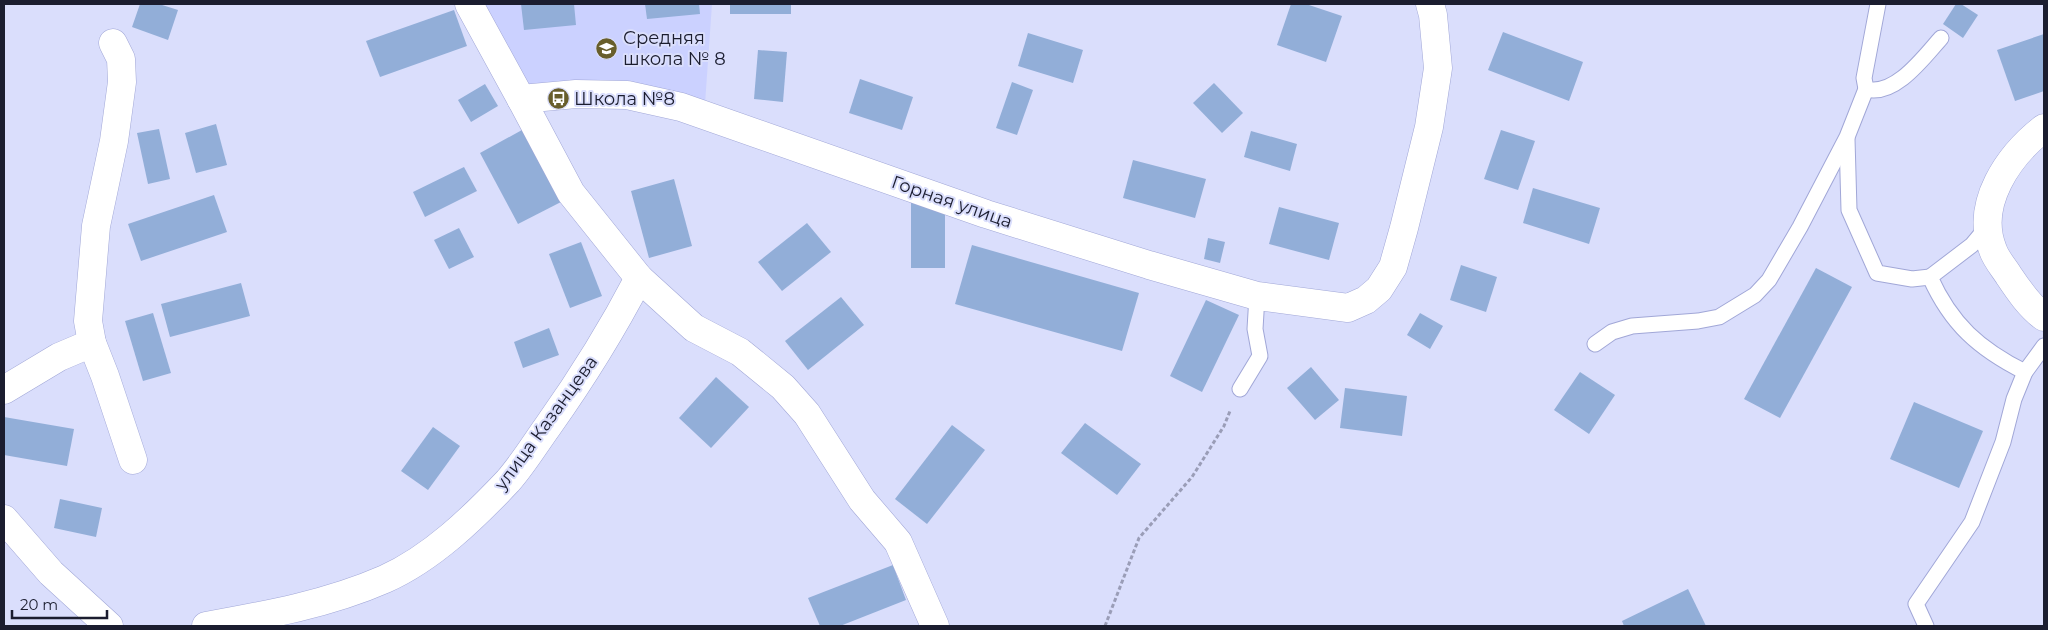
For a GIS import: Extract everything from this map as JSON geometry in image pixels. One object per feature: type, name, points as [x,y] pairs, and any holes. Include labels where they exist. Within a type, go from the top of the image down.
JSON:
[{"type":"street","points":[[469,4],[571,193],[639,278],[694,328],[740,352],[783,388],[807,414],[862,500],[898,542],[935,626]]},
{"type":"street","name":"Горная улица","points":[[521,99],[576,94],[627,95],[681,107],[986,214],[1257,296],[1348,308],[1366,300],[1379,289],[1393,267],[1429,127],[1438,68],[1433,15],[1430,4]]},
{"type":"street","points":[[113,43],[120,59],[122,82],[114,141],[95,235],[88,321],[92,343],[134,460]]},
{"type":"street","points":[[2044,128],[2026,142],[2003,171],[1992,198],[1987,227],[1993,251],[2020,292],[2044,317]]},
{"type":"street","name":"улица Казанцева","points":[[206,626],[286,612],[344,594],[386,578],[440,547],[509,480],[565,402],[612,330],[639,278]]},
{"type":"street","points":[[4,390],[59,357],[92,343]]},
{"type":"street","points":[[4,519],[51,573],[109,626]]},
{"type":"lane","points":[[1596,344],[1612,332],[1632,326],[1698,321],[1718,317],[1755,295],[1769,280],[1800,227],[1847,137],[1866,89],[1864,78],[1878,4]]},
{"type":"lane","points":[[1866,89],[1874,91],[1886,89],[1897,82],[1911,71],[1941,38]]},
{"type":"lane","points":[[1847,137],[1849,210],[1877,273],[1912,279],[1930,277],[1972,245],[1987,227]]},
{"type":"lane","points":[[1930,277],[1947,310],[1979,345],[1999,359],[2025,372]]},
{"type":"lane","points":[[1240,389],[1260,356],[1255,329],[1257,296]]},
{"type":"lane","points":[[1926,626],[1916,604],[1972,522],[2003,442],[2014,398],[2025,372],[2044,346]]},
{"type":"path","points":[[1105,626],[1139,538],[1192,477],[1224,426],[1240,389]]},
{"type":"shaded area","name":"Средняя школа № 8","points":[[482,4],[712,4],[705,104],[525,88]]},
{"type":"building","points":[[140,4],[159,4],[178,10],[168,40],[132,27]]},
{"type":"building","points":[[521,4],[574,4],[576,25],[524,30]]},
{"type":"building","points":[[645,4],[699,4],[700,14],[647,19]]},
{"type":"building","points":[[730,4],[791,4],[791,14],[730,14]]},
{"type":"building","points":[[1291,4],[1306,4],[1342,16],[1326,62],[1277,45]]},
{"type":"building","points":[[1956,4],[1961,4],[1978,15],[1963,38],[1943,24]]},
{"type":"building","points":[[454,10],[467,46],[380,77],[366,41]]},
{"type":"building","points":[[1503,32],[1583,62],[1569,101],[1488,70]]},
{"type":"building","points":[[1028,33],[1083,50],[1073,83],[1018,66]]},
{"type":"building","points":[[2044,34],[2044,91],[2015,101],[1997,50]]},
{"type":"building","points":[[758,50],[787,52],[783,102],[754,99]]},
{"type":"building","points":[[860,79],[913,97],[902,130],[849,113]]},
{"type":"building","points":[[1012,82],[1033,90],[1017,135],[996,128]]},
{"type":"building","points":[[1214,83],[1243,113],[1222,133],[1193,103]]},
{"type":"building","points":[[485,84],[498,106],[471,122],[458,100]]},
{"type":"building","points":[[216,124],[227,165],[196,173],[185,133]]},
{"type":"building","points":[[159,129],[170,179],[148,184],[137,133]]},
{"type":"building","points":[[522,130],[561,202],[518,224],[480,153]]},
{"type":"building","points":[[1501,130],[1535,141],[1518,190],[1484,179]]},
{"type":"building","points":[[1251,131],[1297,144],[1290,171],[1244,157]]},
{"type":"building","points":[[1133,160],[1206,179],[1195,218],[1123,198]]},
{"type":"building","points":[[464,167],[477,191],[425,217],[413,192]]},
{"type":"building","points":[[674,179],[692,246],[649,258],[631,191]]},
{"type":"building","points":[[1533,188],[1600,208],[1589,244],[1523,223]]},
{"type":"building","points":[[214,195],[227,232],[141,261],[128,224]]},
{"type":"building","points":[[911,203],[945,203],[945,268],[911,268]]},
{"type":"building","points":[[1279,207],[1339,223],[1329,260],[1269,244]]},
{"type":"building","points":[[807,223],[831,252],[782,291],[758,262]]},
{"type":"building","points":[[459,228],[474,257],[449,269],[434,240]]},
{"type":"building","points":[[1208,238],[1225,242],[1220,263],[1204,259]]},
{"type":"building","points":[[581,242],[602,296],[570,308],[549,254]]},
{"type":"building","points":[[972,245],[1139,293],[1122,351],[955,304]]},
{"type":"building","points":[[1461,265],[1497,277],[1486,312],[1450,300]]},
{"type":"building","points":[[1816,268],[1852,287],[1780,418],[1744,399]]},
{"type":"building","points":[[241,283],[250,316],[170,337],[161,304]]},
{"type":"building","points":[[841,297],[864,325],[808,370],[785,341]]},
{"type":"building","points":[[1206,300],[1239,315],[1202,392],[1170,376]]},
{"type":"building","points":[[153,313],[171,373],[143,381],[125,321]]},
{"type":"building","points":[[1420,313],[1443,326],[1430,349],[1407,335]]},
{"type":"building","points":[[549,328],[559,355],[523,368],[514,342]]},
{"type":"building","points":[[1311,367],[1339,400],[1315,420],[1287,388]]},
{"type":"building","points":[[1580,372],[1615,395],[1589,434],[1554,410]]},
{"type":"building","points":[[716,377],[749,407],[711,448],[679,418]]},
{"type":"building","points":[[1345,388],[1407,396],[1402,436],[1340,428]]},
{"type":"building","points":[[1914,402],[1983,431],[1959,488],[1890,459]]},
{"type":"building","points":[[4,417],[74,429],[67,466],[4,455]]},
{"type":"building","points":[[1085,423],[1141,464],[1117,495],[1061,453]]},
{"type":"building","points":[[952,425],[985,450],[927,524],[895,499]]},
{"type":"building","points":[[433,427],[460,446],[428,490],[401,471]]},
{"type":"building","points":[[60,499],[102,508],[96,537],[54,528]]},
{"type":"building","points":[[893,565],[906,600],[840,626],[820,626],[808,598]]},
{"type":"building","points":[[1688,589],[1706,626],[1624,626],[1622,621]]},
{"type":"place","name":"Средняя школа № 8","points":[[607,48]]},
{"type":"place","name":"Школа №8","points":[[558,99]]}]
